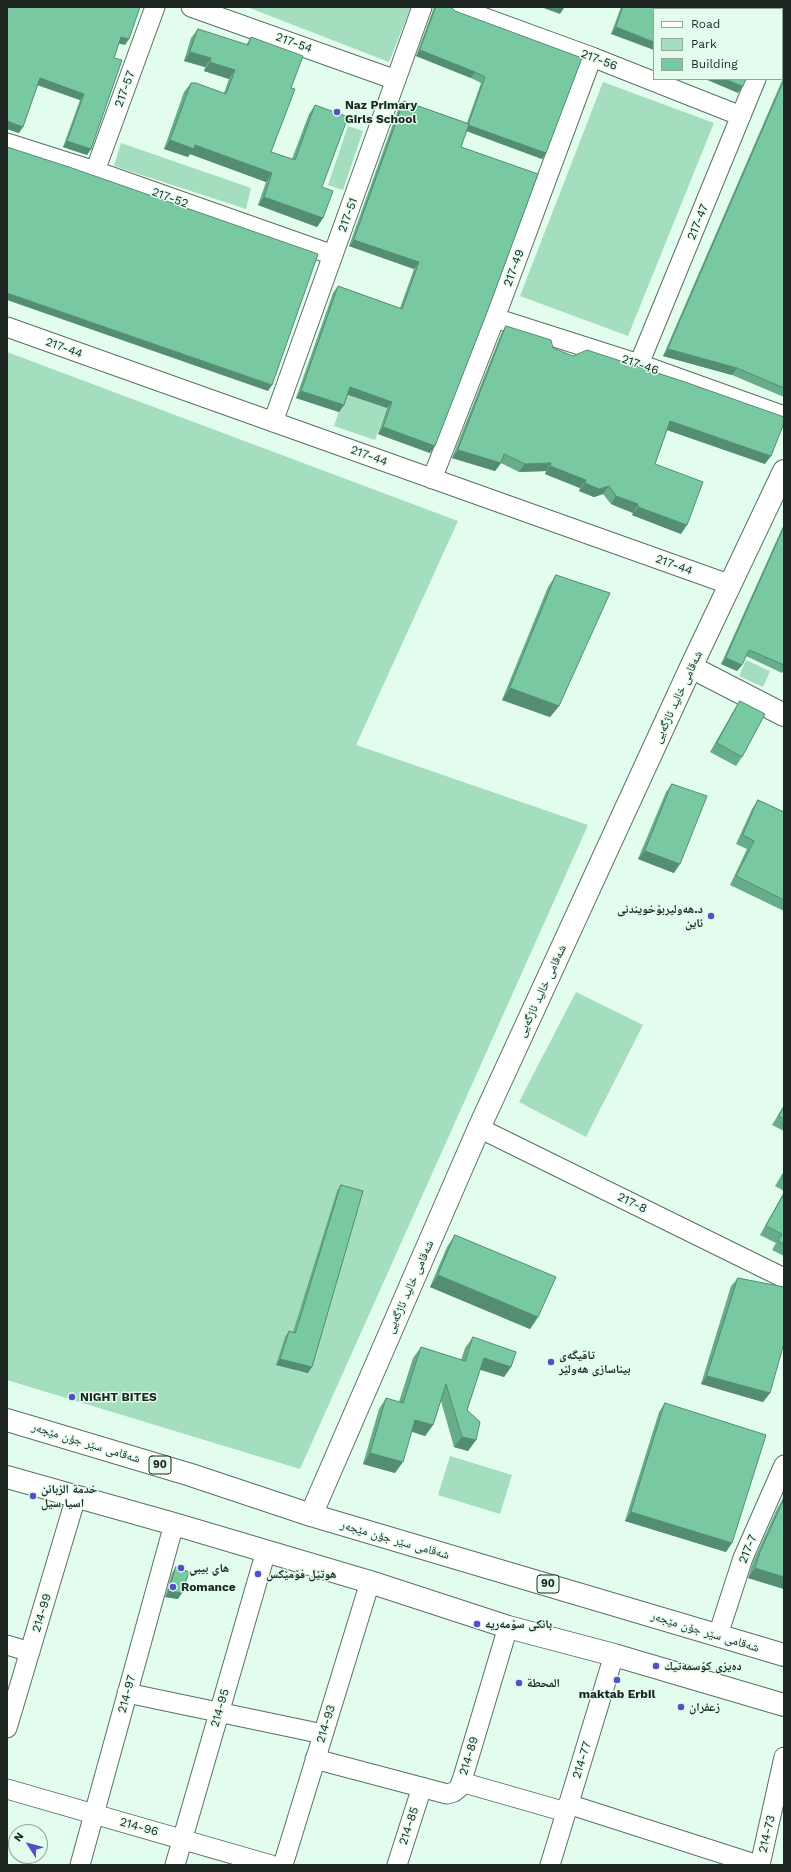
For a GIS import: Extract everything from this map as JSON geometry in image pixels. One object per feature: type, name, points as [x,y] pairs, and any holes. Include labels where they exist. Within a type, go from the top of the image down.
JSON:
[{"type":"main road","name":"شەقامی خالید ئاژگەیی","points":[[311,1515],[479,1128],[691,667],[731,586],[784,471]]},
{"type":"main road","points":[[691,667],[784,715]]},
{"type":"main road","name":"شەقامی سێر جۆن مێجەر","points":[[7,1420],[191,1475],[311,1515],[784,1655]]},
{"type":"main road","points":[[7,1478],[174,1524],[370,1582],[508,1626],[614,1655],[784,1705]]},
{"type":"street","name":"217-57","points":[[95,171],[155,7]]},
{"type":"street","name":"217-54","points":[[191,7],[396,80]]},
{"type":"street","name":"217-51","points":[[273,422],[422,7]]},
{"type":"street","name":"217-56","points":[[455,7],[592,57],[741,116]]},
{"type":"street","name":"217-49","points":[[432,479],[495,318],[592,57]]},
{"type":"street","name":"217-47","points":[[639,364],[756,80]]},
{"type":"street","name":"217-52","points":[[7,143],[95,171],[333,255]]},
{"type":"street","name":"217-46","points":[[495,318],[639,364],[784,416]]},
{"type":"street","name":"217-44","points":[[7,327],[731,586]]},
{"type":"street","name":"217-8","points":[[479,1128],[784,1278]]},
{"type":"street","name":"217-7","points":[[718,1636],[743,1558],[784,1465]]},
{"type":"street","name":"214-99","points":[[7,1728],[76,1497]]},
{"type":"street","name":"214-97","points":[[80,1865],[174,1524]]},
{"type":"street","name":"214-95","points":[[175,1865],[266,1552]]},
{"type":"street","name":"214-93","points":[[283,1865],[370,1582]]},
{"type":"street","name":"214-89","points":[[315,1759],[448,1794],[454,1792],[460,1787],[508,1626]]},
{"type":"street","points":[[7,1645],[30,1652]]},
{"type":"street","name":"214-77","points":[[550,1865],[614,1655]]},
{"type":"street","points":[[127,1693],[323,1734]]},
{"type":"street","name":"214-73","points":[[759,1865],[784,1757]]},
{"type":"street","points":[[461,1782],[567,1808],[759,1865]]},
{"type":"street","name":"214-85","points":[[397,1865],[422,1787]]},
{"type":"street","name":"214-96","points":[[7,1789],[271,1865]]},
{"type":"green space","points":[[247,7],[411,7],[389,62]]},
{"type":"green space","points":[[603,82],[714,123],[628,336],[520,296]]},
{"type":"green space","points":[[348,126],[363,131],[343,190],[328,185]]},
{"type":"green space","points":[[121,143],[251,188],[246,209],[114,166]]},
{"type":"green space","points":[[7,352],[458,521],[356,745],[588,825],[300,1469],[7,1380]]},
{"type":"green space","points":[[345,394],[387,408],[375,440],[334,426]]},
{"type":"green space","points":[[746,660],[770,671],[763,687],[739,676]]},
{"type":"green space","points":[[576,992],[643,1025],[586,1137],[519,1102]]},
{"type":"green space","points":[[450,1456],[512,1475],[500,1514],[438,1495]]},
{"type":"building","points":[[7,7],[140,7],[129,39],[121,37],[114,58],[122,60],[91,149],[67,141],[84,94],[40,78],[23,127],[7,121]]},
{"type":"building","points":[[436,7],[451,7],[455,11],[582,58],[546,153],[468,125],[485,77],[420,50]]},
{"type":"building","points":[[623,7],[725,7],[653,8],[653,42],[616,27]]},
{"type":"building","points":[[198,29],[248,45],[251,37],[303,56],[291,88],[295,89],[271,152],[295,160],[315,105],[348,117],[322,187],[333,191],[323,218],[264,197],[272,173],[195,145],[194,149],[170,140],[191,83],[196,83],[226,94],[235,70],[210,62],[211,58],[190,52]]},
{"type":"building","points":[[728,80],[746,80],[743,86]]},
{"type":"building","points":[[784,80],[784,388],[737,368],[668,349]]},
{"type":"building","points":[[404,101],[469,124],[461,147],[538,174],[489,307],[435,446],[383,427],[392,402],[350,387],[344,405],[301,391],[338,286],[402,309],[419,262],[354,240]]},
{"type":"building","points":[[7,147],[69,167],[318,254],[272,385],[7,293]]},
{"type":"building","points":[[506,326],[551,340],[553,348],[573,356],[587,350],[685,382],[784,417],[784,423],[771,456],[670,421],[655,464],[703,482],[687,525],[638,507],[638,504],[616,496],[609,486],[599,489],[585,483],[586,480],[550,466],[551,463],[525,464],[504,454],[501,463],[458,450]]},
{"type":"building","points":[[784,527],[784,665],[749,650],[742,665],[726,658]]},
{"type":"building","points":[[556,575],[610,593],[559,706],[510,688]]},
{"type":"building","points":[[740,701],[765,714],[742,757],[717,743]]},
{"type":"building","points":[[672,784],[707,796],[680,864],[645,851]]},
{"type":"building","points":[[758,800],[784,812],[784,900],[736,876],[754,841],[743,835]]},
{"type":"building","points":[[784,1107],[784,1119],[779,1116]]},
{"type":"building","points":[[341,1185],[363,1191],[312,1367],[280,1359],[289,1331],[295,1333]]},
{"type":"building","points":[[784,1194],[784,1244],[778,1241],[782,1234],[766,1226]]},
{"type":"building","points":[[455,1235],[556,1277],[538,1317],[438,1275]]},
{"type":"building","points":[[738,1278],[784,1287],[784,1343],[770,1393],[707,1376]]},
{"type":"building","points":[[473,1337],[516,1352],[511,1367],[484,1358],[467,1410],[480,1422],[476,1440],[462,1437],[446,1384],[433,1425],[415,1420],[403,1462],[370,1453],[386,1398],[403,1403],[421,1347],[465,1361]]},
{"type":"building","points":[[665,1403],[766,1435],[732,1543],[631,1512]]},
{"type":"building","points":[[784,1499],[784,1577],[755,1568],[760,1552]]},
{"type":"building","points":[[176,1567],[189,1572],[182,1593],[169,1591]]},
{"type":"place","name":"Naz Primary Girls School","points":[[337,112]]},
{"type":"place","name":"د.هه‌ولیربۆخویندنی ئاین","points":[[711,916]]},
{"type":"place","name":"تاقیگەی بیناسازی هەولێر","points":[[551,1362]]},
{"type":"place","name":"NIGHT BITES","points":[[72,1397]]},
{"type":"place","name":"خدمة الزبائن اسيا سيل","points":[[33,1496]]},
{"type":"place","name":"هاي بيبي","points":[[181,1568]]},
{"type":"place","name":"هوتێل فۆمێکس","points":[[258,1574]]},
{"type":"place","name":"Romance","points":[[173,1587]]},
{"type":"place","name":"بانکی سۆمەریە","points":[[477,1624]]},
{"type":"place","name":"دەیزی کۆسمەتیك","points":[[656,1666]]},
{"type":"place","name":"maktab Erbil","points":[[617,1680]]},
{"type":"place","name":"المحطة","points":[[519,1683]]},
{"type":"place","name":"زعفران","points":[[681,1707]]}]
